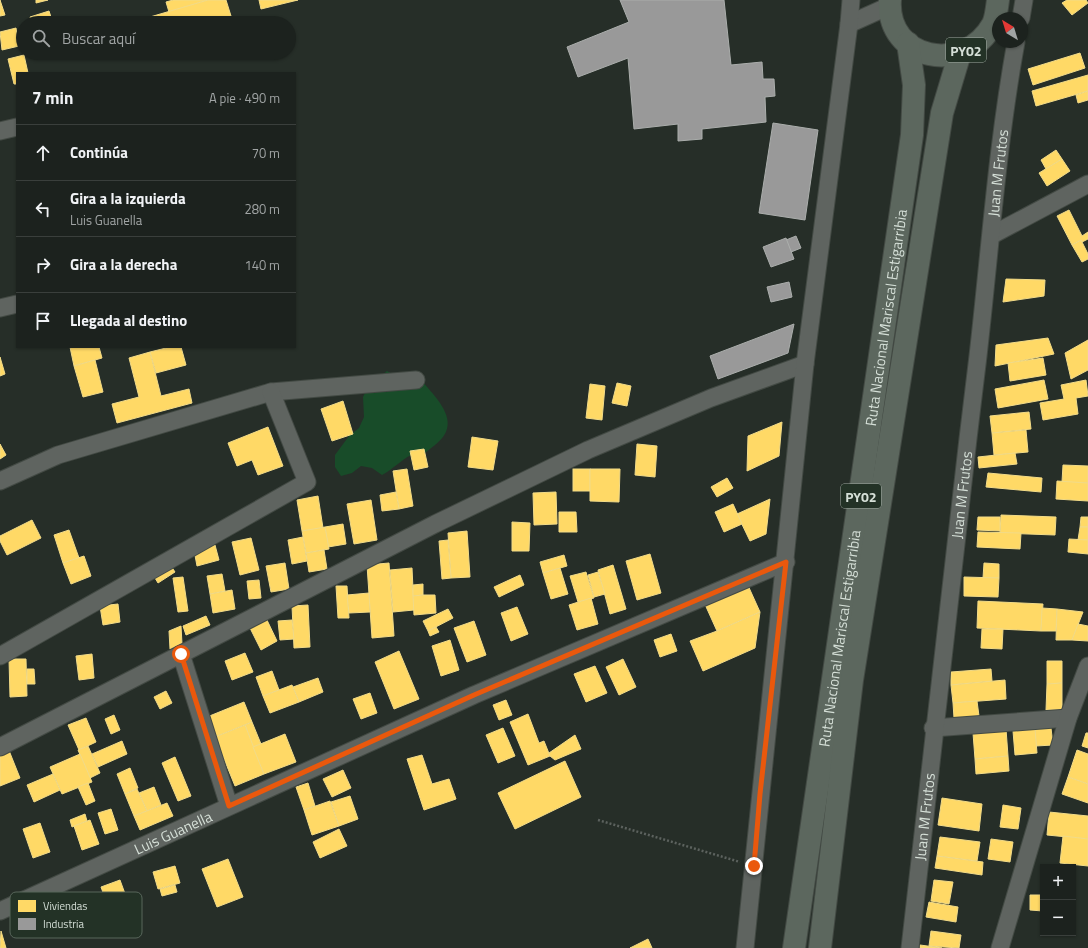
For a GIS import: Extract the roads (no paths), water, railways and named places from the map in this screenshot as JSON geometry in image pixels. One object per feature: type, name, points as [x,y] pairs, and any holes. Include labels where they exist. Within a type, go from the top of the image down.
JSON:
[{"type":"highway","name":"PY02","points":[[889,3],[893,23],[908,43],[917,50],[933,55],[949,56],[960,53],[980,42],[994,23],[998,0]]},
{"type":"highway","name":"Ruta Nacional Mariscal Estigarribia","points":[[794,948],[912,135],[914,85],[908,43]]},
{"type":"highway","name":"Ruta Nacional Mariscal Estigarribia","points":[[820,948],[852,680],[942,113],[960,53]]},
{"type":"street","points":[[746,948],[760,794],[786,562],[805,364],[850,24],[851,0]]},
{"type":"street","points":[[1022,12],[1024,0]]},
{"type":"street","points":[[850,24],[889,3]]},
{"type":"street","name":"Juan M Frutos","points":[[910,948],[933,728],[992,235],[1005,102],[1015,48]]},
{"type":"street","points":[[0,131],[16,127]]},
{"type":"street","points":[[992,235],[1088,184]]},
{"type":"street","points":[[0,308],[16,304]]},
{"type":"street","points":[[0,747],[435,524],[588,450],[711,398],[805,364]]},
{"type":"street","points":[[0,481],[58,455],[271,392],[416,380]]},
{"type":"street","points":[[0,656],[307,482],[271,392]]},
{"type":"street","name":"Luis Guanella","points":[[43,892],[474,695],[786,562]]},
{"type":"street","points":[[181,654],[229,806]]},
{"type":"street","points":[[1000,948],[1068,718],[1088,666]]},
{"type":"street","points":[[933,728],[1068,718]]},
{"type":"street","name":"Luis Guanella","points":[[0,912],[10,907]]}]
